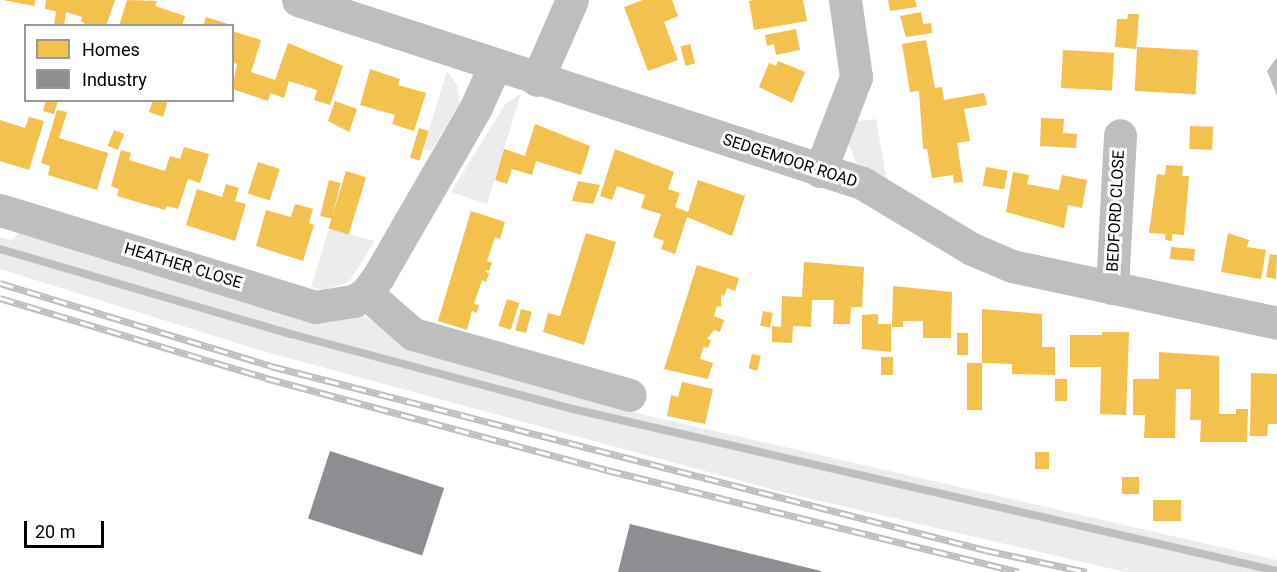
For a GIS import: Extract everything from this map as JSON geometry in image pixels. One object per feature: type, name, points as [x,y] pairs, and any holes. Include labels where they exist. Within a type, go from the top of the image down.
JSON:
[{"type":"street","name":"SEDGEMOOR ROAD","points":[[298,0],[879,191],[972,249],[1012,266],[1277,323]]},
{"type":"street","points":[[537,80],[572,0]]},
{"type":"street","points":[[820,171],[856,77],[845,0]]},
{"type":"street","points":[[495,65],[476,107],[366,293],[413,334],[630,395]]},
{"type":"street","name":"BEDFORD CLOSE","points":[[1112,288],[1120,135]]},
{"type":"street","name":"HEATHER CLOSE","points":[[0,210],[315,307],[336,306],[366,293]]},
{"type":"shaded area","points":[[1277,57],[1277,96],[1267,71]]},
{"type":"shaded area","points":[[447,71],[457,85],[460,103],[431,151],[423,149]]},
{"type":"shaded area","points":[[521,94],[487,204],[451,192],[506,103]]},
{"type":"shaded area","points":[[876,119],[888,186],[858,166],[847,141],[851,122]]},
{"type":"shaded area","points":[[329,229],[375,241],[349,282],[323,290],[311,287]]},
{"type":"shaded area","points":[[20,232],[363,315],[415,349],[645,415],[1277,560],[1277,572],[1125,572],[790,494],[564,433],[259,350],[0,269],[0,237],[12,240]]},
{"type":"building: Homes","points":[[3,0],[35,0],[34,6]]},
{"type":"building: Homes","points":[[46,0],[115,0],[107,24],[85,24],[81,21],[82,17],[66,12],[64,24],[54,24],[56,11],[45,9]]},
{"type":"building: Homes","points":[[127,0],[157,1],[155,6],[185,16],[183,24],[120,24]]},
{"type":"building: Homes","points":[[643,0],[672,0],[678,16],[664,22],[678,60],[648,71],[624,7]]},
{"type":"building: Homes","points":[[803,0],[807,21],[754,30],[749,1]]},
{"type":"building: Homes","points":[[888,0],[915,0],[917,7],[890,11]]},
{"type":"building: Homes","points":[[921,12],[923,24],[931,23],[932,33],[906,37],[900,16]]},
{"type":"building: Homes","points":[[1128,14],[1139,14],[1136,49],[1115,47],[1117,19],[1127,19]]},
{"type":"building: Homes","points":[[206,17],[228,24],[204,24]]},
{"type":"building: Homes","points":[[796,29],[800,50],[776,55],[774,44],[767,46],[765,35]]},
{"type":"building: Homes","points":[[234,32],[261,40],[251,72],[275,80],[288,43],[343,66],[330,105],[314,100],[317,90],[289,81],[284,98],[270,93],[268,101],[234,90],[237,64],[234,63]]},
{"type":"building: Homes","points":[[926,40],[935,88],[942,87],[944,100],[984,93],[987,105],[964,109],[970,141],[957,143],[963,182],[954,183],[953,175],[932,178],[927,149],[923,149],[919,91],[910,92],[902,44]]},
{"type":"building: Homes","points":[[690,44],[695,63],[686,66],[680,47]]},
{"type":"building: Homes","points":[[1137,47],[1198,50],[1196,94],[1135,91]]},
{"type":"building: Homes","points":[[1063,50],[1114,53],[1112,91],[1061,88]]},
{"type":"building: Homes","points":[[778,61],[805,72],[792,103],[759,87],[769,63],[776,66]]},
{"type":"building: Homes","points":[[370,69],[400,79],[398,85],[426,93],[414,131],[392,124],[395,115],[360,105]]},
{"type":"building: Homes","points":[[335,101],[357,109],[349,132],[328,121]]},
{"type":"building: Homes","points":[[45,102],[57,102],[54,114],[43,111]]},
{"type":"building: Homes","points":[[152,102],[167,102],[163,117],[149,112]]},
{"type":"building: Homes","points":[[57,110],[67,112],[59,138],[108,153],[97,190],[48,175],[50,166],[41,163]]},
{"type":"building: Homes","points":[[29,117],[44,121],[29,170],[0,161],[0,120],[25,128]]},
{"type":"building: Homes","points":[[1041,118],[1064,119],[1063,133],[1077,134],[1076,148],[1040,146]]},
{"type":"building: Homes","points":[[535,124],[590,146],[581,175],[536,161],[532,175],[512,169],[507,184],[495,180],[504,149],[525,156]]},
{"type":"building: Homes","points":[[1190,126],[1213,127],[1212,150],[1189,149]]},
{"type":"building: Homes","points":[[419,128],[429,131],[419,161],[410,158]]},
{"type":"building: Homes","points":[[114,130],[124,134],[118,150],[108,146]]},
{"type":"building: Homes","points":[[184,147],[209,154],[200,183],[188,179],[178,209],[167,206],[165,210],[117,196],[119,189],[111,186],[121,150],[131,153],[129,160],[165,171],[170,156],[180,159]]},
{"type":"building: Homes","points":[[615,149],[674,172],[668,189],[680,193],[675,207],[688,212],[698,180],[745,196],[732,236],[687,217],[675,254],[661,249],[664,241],[653,237],[661,214],[641,208],[645,195],[617,186],[612,200],[600,196]]},
{"type":"building: Homes","points":[[258,162],[280,169],[270,200],[248,193]]},
{"type":"building: Homes","points":[[1166,165],[1183,166],[1182,176],[1189,176],[1184,235],[1172,234],[1172,241],[1165,240],[1166,234],[1149,233],[1157,174],[1165,175]]},
{"type":"building: Homes","points":[[986,167],[1008,171],[1004,190],[983,186]]},
{"type":"building: Homes","points":[[346,171],[366,177],[349,235],[328,228]]},
{"type":"building: Homes","points":[[1013,172],[1029,175],[1027,184],[1059,190],[1062,175],[1087,180],[1082,208],[1068,205],[1064,228],[1006,212]]},
{"type":"building: Homes","points":[[329,180],[341,183],[332,219],[320,216]]},
{"type":"building: Homes","points":[[578,181],[600,185],[593,204],[572,201]]},
{"type":"building: Homes","points":[[226,184],[239,188],[235,201],[246,204],[235,241],[186,225],[197,189],[222,197]]},
{"type":"building: Homes","points":[[295,204],[313,209],[309,223],[314,225],[303,261],[256,246],[266,210],[291,217]]},
{"type":"building: Homes","points":[[471,211],[505,222],[500,239],[495,237],[487,261],[492,263],[489,271],[484,270],[489,274],[486,282],[482,280],[474,304],[479,305],[477,313],[472,311],[467,330],[438,321]]},
{"type":"building: Homes","points":[[586,233],[616,242],[584,345],[543,332],[548,313],[560,316]]},
{"type":"building: Homes","points":[[1228,233],[1249,240],[1247,247],[1266,250],[1261,279],[1221,272]]},
{"type":"building: Homes","points":[[1171,247],[1195,249],[1194,261],[1170,259]]},
{"type":"building: Homes","points":[[1270,254],[1277,255],[1276,279],[1266,277]]},
{"type":"building: Homes","points":[[804,262],[864,267],[862,307],[851,307],[850,324],[833,324],[834,300],[812,300],[811,327],[793,326],[792,343],[772,342],[772,326],[781,327],[782,296],[802,297]]},
{"type":"building: Homes","points":[[697,265],[739,278],[735,291],[727,288],[724,296],[721,295],[721,307],[717,306],[714,316],[724,320],[720,332],[714,330],[707,339],[711,340],[708,348],[703,347],[700,359],[713,363],[708,379],[664,369]]},
{"type":"building: Homes","points":[[893,286],[952,292],[951,338],[923,338],[923,321],[903,321],[903,327],[892,327]]},
{"type":"building: Homes","points":[[507,299],[519,303],[511,330],[498,326]]},
{"type":"building: Homes","points":[[521,309],[532,312],[526,333],[515,330]]},
{"type":"building: Homes","points":[[982,309],[1042,314],[1042,347],[1055,347],[1055,375],[1012,374],[1012,364],[982,363]]},
{"type":"building: Homes","points":[[763,311],[773,313],[770,328],[760,326]]},
{"type":"building: Homes","points":[[878,314],[878,324],[891,324],[891,352],[862,349],[862,315]]},
{"type":"building: Homes","points":[[1102,332],[1129,332],[1126,415],[1100,414],[1101,367],[1070,367],[1070,335],[1102,335]]},
{"type":"building: Homes","points":[[957,333],[968,333],[968,355],[957,355]]},
{"type":"building: Homes","points":[[1159,352],[1219,356],[1219,414],[1236,414],[1236,409],[1248,409],[1247,442],[1200,442],[1201,420],[1190,420],[1191,389],[1176,389],[1175,438],[1144,438],[1145,415],[1133,415],[1133,379],[1159,379]]},
{"type":"building: Homes","points":[[752,354],[761,356],[757,371],[749,369]]},
{"type":"building: Homes","points":[[881,357],[893,357],[893,375],[881,375]]},
{"type":"building: Homes","points":[[967,363],[982,363],[982,410],[967,410]]},
{"type":"building: Homes","points":[[1251,373],[1277,374],[1277,424],[1268,424],[1267,436],[1250,436]]},
{"type":"building: Homes","points":[[1055,379],[1067,379],[1067,401],[1055,401]]},
{"type":"building: Homes","points":[[682,382],[713,389],[705,424],[667,416],[671,395],[678,397]]},
{"type":"building: Homes","points":[[1035,452],[1049,452],[1049,469],[1035,469]]},
{"type":"building: Homes","points":[[1122,477],[1139,477],[1139,494],[1122,494]]},
{"type":"building: Homes","points":[[1153,500],[1181,500],[1181,521],[1153,521]]},
{"type":"building: Industry","points":[[330,451],[444,488],[422,556],[308,519]]},
{"type":"building: Industry","points":[[630,524],[821,571],[821,572],[618,572]]},
{"type":"waterway","points":[[0,249],[291,334],[573,409],[1277,571]]},
{"type":"railway","points":[[0,283],[271,366],[985,550],[1087,572]]},
{"type":"railway","points":[[0,298],[266,378],[607,470],[1019,572]]}]
